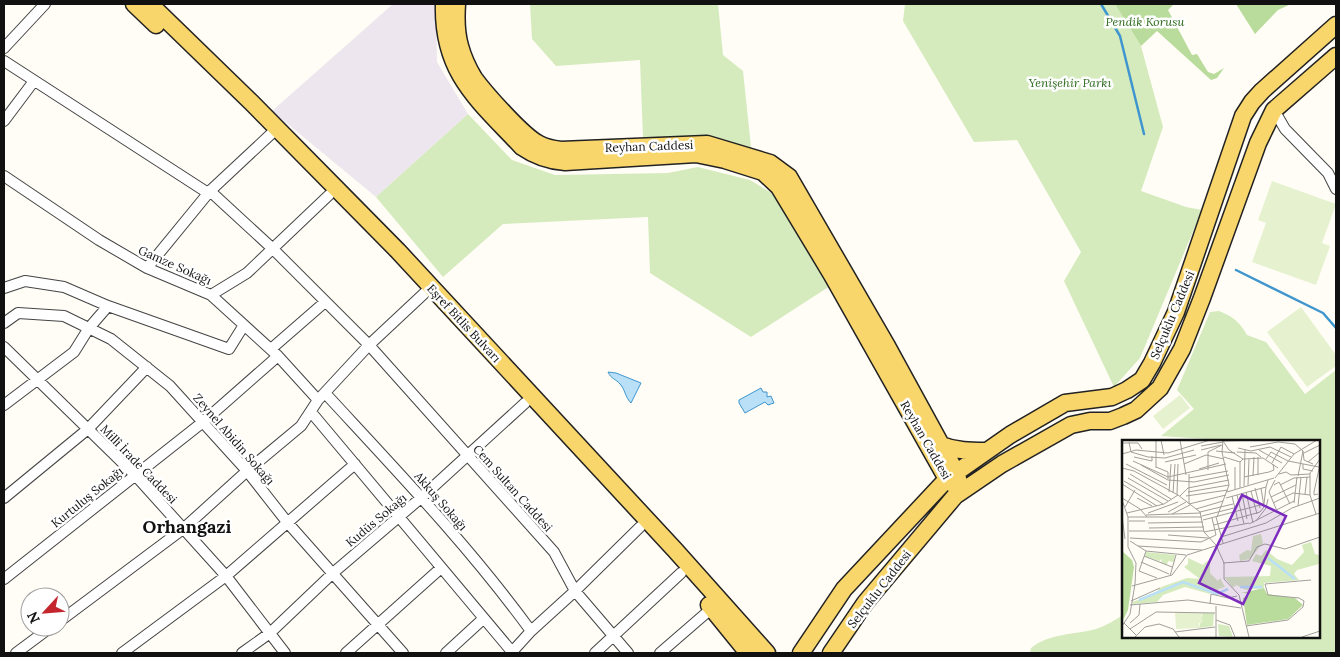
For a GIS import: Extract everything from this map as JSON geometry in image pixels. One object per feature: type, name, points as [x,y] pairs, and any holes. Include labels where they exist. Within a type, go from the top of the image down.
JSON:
[{"type":"main road","name":"Eşref Bitlis Bulvarı","points":[[134,4],[270,134],[329,195],[427,290],[525,403],[712,608],[748,653]]},
{"type":"main road","name":"Eşref Bitlis Bulvarı","points":[[150,4],[252,103],[675,550],[766,653]]},
{"type":"main road","name":"Reyhan Caddesi","points":[[444,4],[444,32],[448,49],[460,76],[469,90],[495,119],[522,147],[531,153],[553,161],[565,162],[696,154],[746,166],[762,172],[772,179],[780,187],[961,492]]},
{"type":"main road","name":"Reyhan Caddesi","points":[[456,4],[456,28],[466,64],[475,78],[522,132],[538,143],[549,148],[561,150],[707,144],[770,162],[789,177],[887,346],[941,445],[951,475]]},
{"type":"main road","name":"Selçuklu Caddesi","points":[[801,651],[844,589],[951,475],[1010,435],[1065,403],[1112,397],[1142,380],[1165,339],[1176,312],[1243,116],[1262,91],[1336,25]]},
{"type":"main road","name":"Selçuklu Caddesi","points":[[831,653],[865,603],[955,496],[1002,464],[1071,424],[1090,421],[1110,421],[1124,416],[1136,410],[1160,388],[1182,349],[1258,143],[1274,110],[1336,56]]},
{"type":"main road","points":[[941,445],[968,451],[986,451]]},
{"type":"street","points":[[4,48],[45,4]]},
{"type":"street","name":"Cem Sultan Caddesi","points":[[4,61],[209,192],[272,249],[369,345],[554,552],[575,592],[628,653]]},
{"type":"street","points":[[4,121],[34,80]]},
{"type":"street","points":[[1274,110],[1285,129],[1328,173],[1336,189]]},
{"type":"street","points":[[147,268],[209,192],[270,134]]},
{"type":"street","name":"Gamze Sokağı","points":[[4,176],[99,240],[147,268],[211,295],[322,396]]},
{"type":"street","points":[[211,295],[247,273],[329,195]]},
{"type":"street","points":[[4,288],[25,282],[64,287],[108,306],[229,349],[244,325]]},
{"type":"street","points":[[70,613],[183,529],[247,471],[301,426],[322,396],[369,345],[427,290]]},
{"type":"street","name":"Kurtuluş Sokağı","points":[[4,579],[203,422],[325,302]]},
{"type":"street","points":[[4,405],[74,352],[89,328],[108,306]]},
{"type":"street","name":"Zeynel Abidin Sokağı","points":[[4,323],[18,313],[64,316],[111,339],[147,367],[170,386],[203,422],[247,471],[287,522],[404,653]]},
{"type":"street","name":"Millî İrade Caddesi","points":[[4,347],[135,475],[226,576],[285,653]]},
{"type":"street","points":[[4,498],[88,429],[147,367]]},
{"type":"street","name":"Akkuş Sokağı","points":[[322,396],[422,498],[498,586],[531,631]]},
{"type":"street","name":"Kudüs Sokağı","points":[[242,653],[270,633],[332,573],[422,498],[525,403]]},
{"type":"street","points":[[311,412],[512,653],[531,631],[575,592],[640,527]]},
{"type":"street","points":[[122,653],[226,576],[355,464]]},
{"type":"street","points":[[346,653],[442,568]]},
{"type":"street","points":[[595,653],[681,573]]},
{"type":"street","points":[[660,653],[712,608]]},
{"type":"street","points":[[446,653],[484,619]]},
{"type":"street","points":[[16,653],[38,637]]},
{"type":"shaded area","points":[[393,4],[436,4],[437,62],[468,114],[376,197],[272,111]]},
{"type":"green space","points":[[530,4],[718,4],[723,55],[743,71],[751,147],[643,138],[640,60],[556,66],[532,39]]},
{"type":"green space","name":"Yenişehir Parkı","points":[[905,4],[1115,4],[1141,46],[1163,127],[1141,191],[1186,207],[1202,210],[1140,358],[1114,387],[1064,281],[1081,252],[1017,140],[974,142],[903,21]]},
{"type":"green space","name":"Pendik Korusu","points":[[1115,4],[1174,4],[1168,10],[1192,55],[1197,54],[1208,72],[1214,74],[1224,68],[1217,78],[1211,80],[1157,31],[1141,46]]},
{"type":"green space","points":[[1236,4],[1291,4],[1278,10],[1255,34]]},
{"type":"green space","points":[[468,114],[512,160],[555,175],[668,173],[698,167],[750,180],[773,194],[830,286],[751,337],[650,273],[648,217],[503,224],[443,277],[376,197]]},
{"type":"green space","points":[[1272,181],[1336,204],[1322,243],[1330,246],[1316,285],[1252,262],[1266,223],[1258,220]]},
{"type":"green space","points":[[1301,307],[1336,355],[1336,366],[1307,387],[1267,332]]},
{"type":"green space","points":[[1219,311],[1228,315],[1242,326],[1247,335],[1266,342],[1305,394],[1336,370],[1336,653],[1030,653],[1031,648],[1038,643],[1062,635],[1096,629],[1122,615],[1122,637],[1320,637],[1320,440],[1205,440],[1161,436],[1194,409],[1177,390],[1210,312]]},
{"type":"green space","points":[[1180,395],[1190,408],[1163,429],[1153,416]]},
{"type":"water","points":[[608,372],[616,373],[641,383],[631,403],[622,386]]},
{"type":"water","points":[[761,388],[763,392],[767,392],[767,397],[771,396],[774,403],[768,405],[765,402],[745,413],[739,400]]},
{"type":"waterway","points":[[1101,4],[1120,36],[1144,134]]},
{"type":"waterway","points":[[1236,270],[1323,313],[1336,328]]},
{"type":"district","name":"Orhangazi","points":[[187,526]]}]
